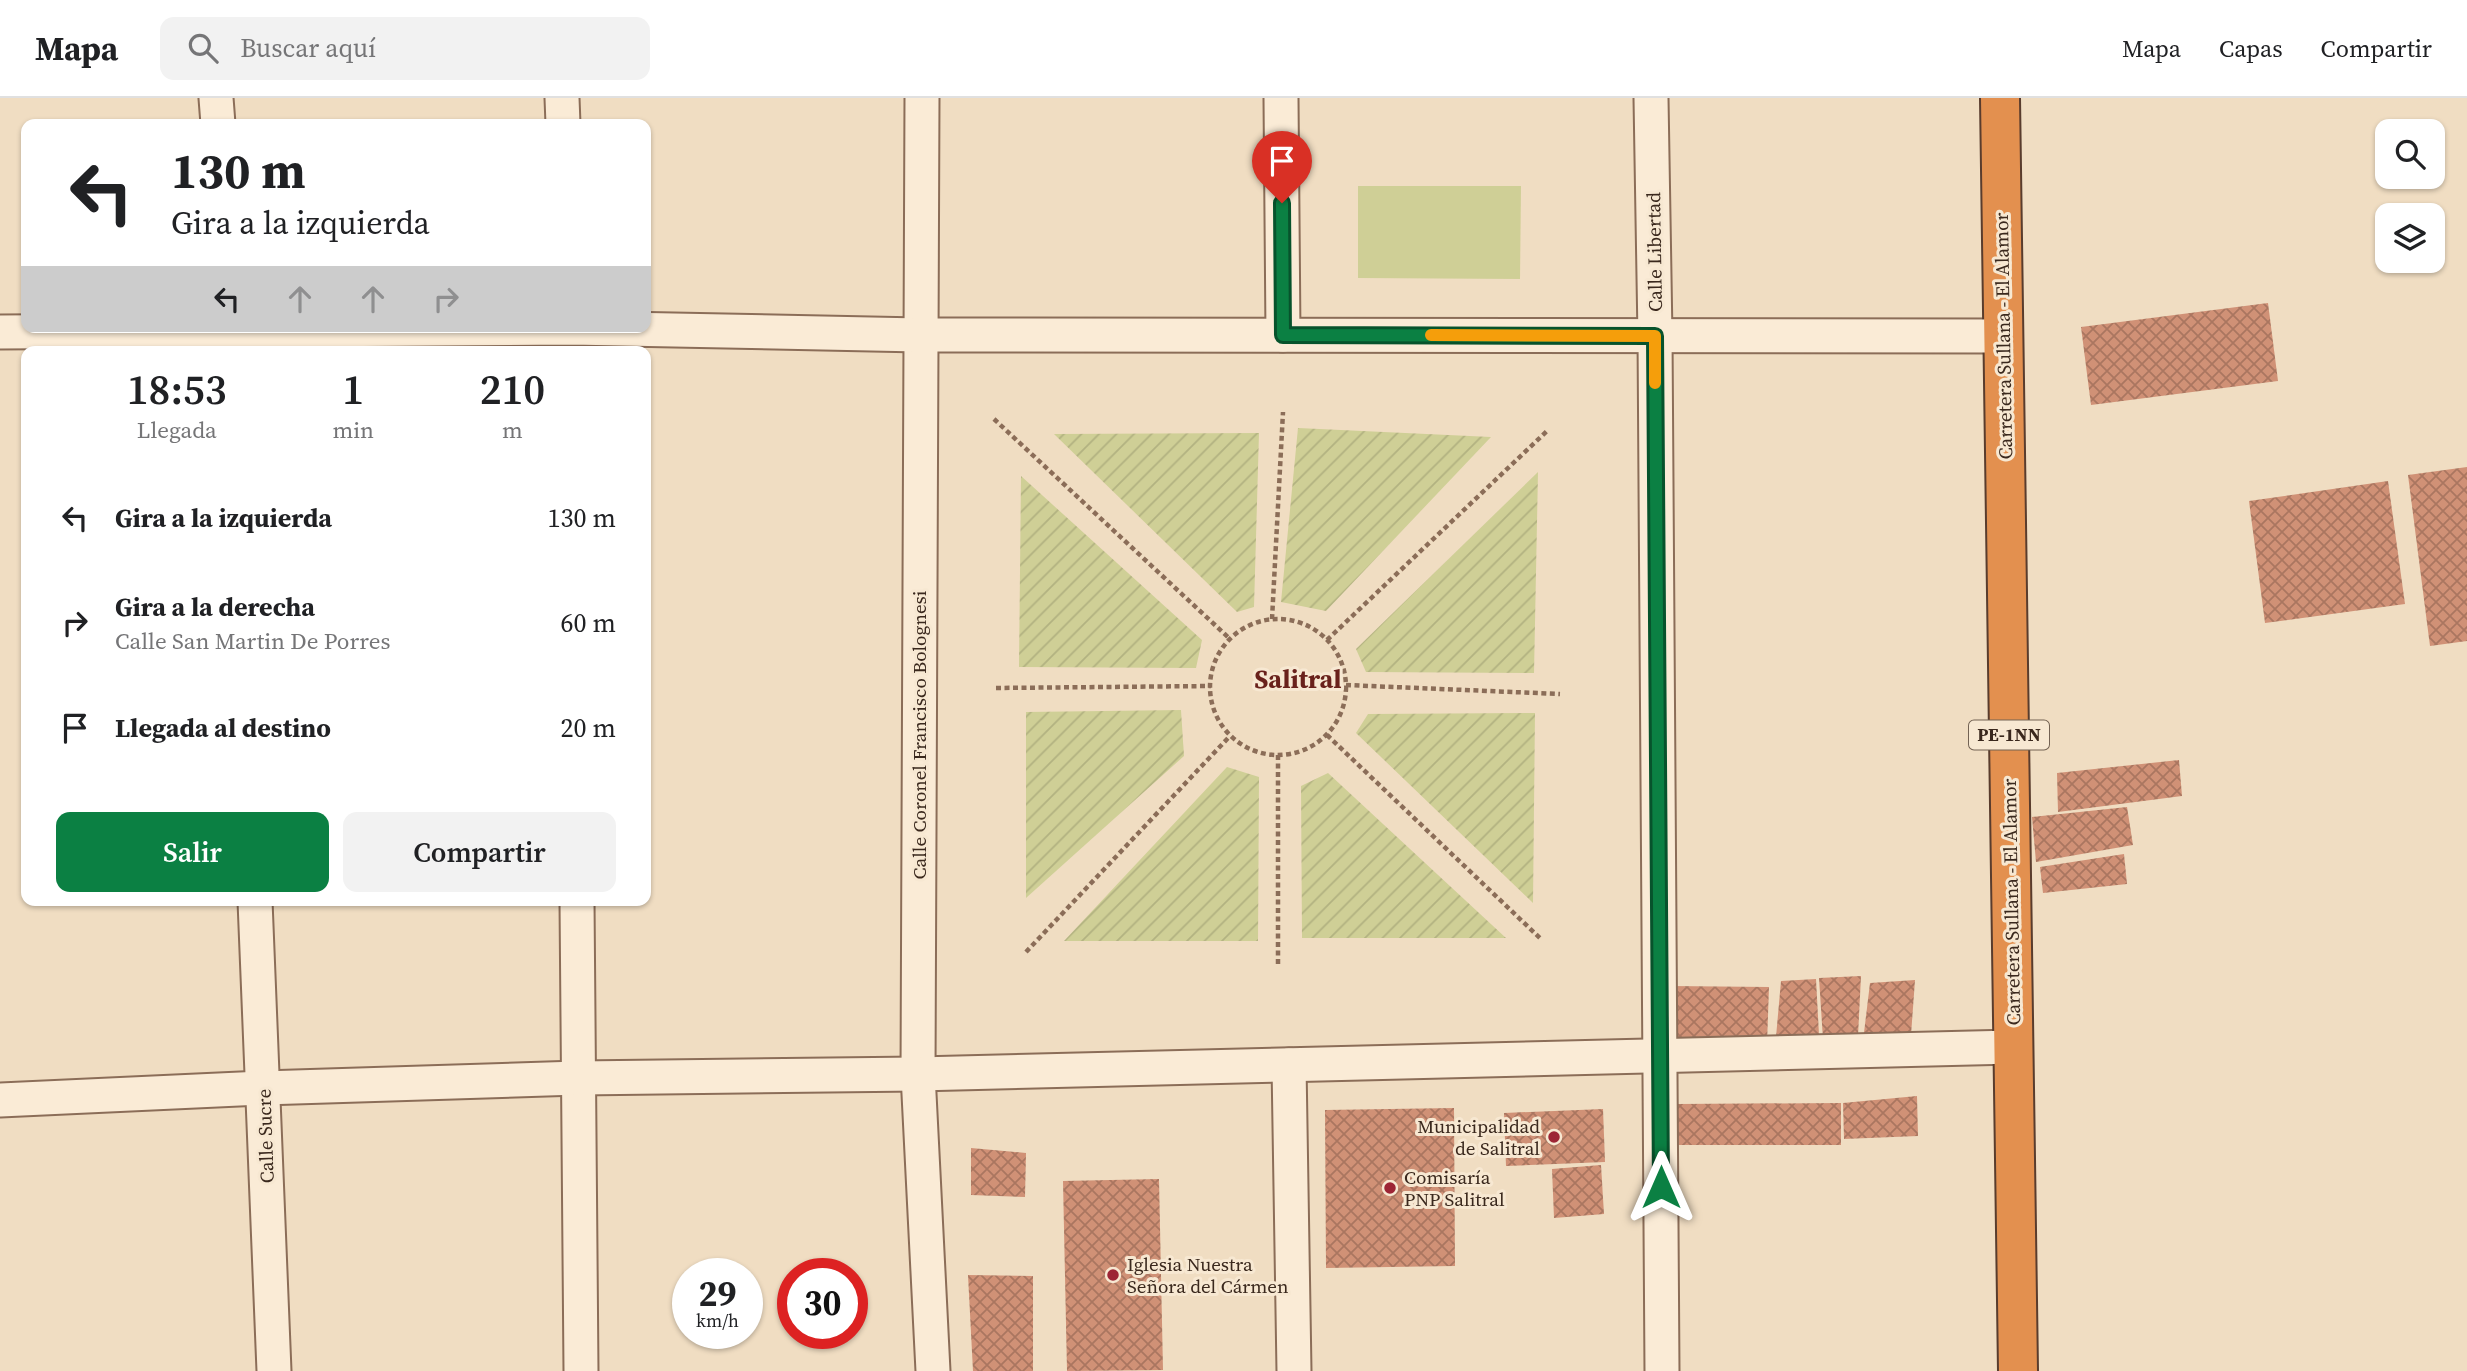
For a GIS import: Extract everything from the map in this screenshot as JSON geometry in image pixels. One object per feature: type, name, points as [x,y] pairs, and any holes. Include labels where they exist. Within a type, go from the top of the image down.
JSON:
[{"type":"highway","name":"Carretera Sullana - El Alamor","points":[[2000,98],[2018,1371]]},
{"type":"street","points":[[216,98],[218,119]]},
{"type":"street","points":[[562,98],[563,119]]},
{"type":"street","name":"Calle Coronel Francisco Bolognesi","points":[[922,98],[918,1074],[933,1371]]},
{"type":"street","points":[[1281,98],[1283,335]]},
{"type":"street","name":"Calle Libertad","points":[[1651,98],[1662,1371]]},
{"type":"street","points":[[0,332],[21,332]]},
{"type":"street","points":[[47,333],[233,337],[2003,337]]},
{"type":"street","name":"Calle Sucre","points":[[255,906],[274,1371]]},
{"type":"street","points":[[577,906],[581,1371]]},
{"type":"street","points":[[0,1100],[578,1078],[918,1074],[2013,1047]]},
{"type":"street","points":[[1289,1065],[1294,1371]]},
{"type":"path","points":[[1272,619],[1283,412]]},
{"type":"path","points":[[994,419],[1230,639]]},
{"type":"path","points":[[1327,640],[1547,430]]},
{"type":"path","points":[[1272,619],[1296,621],[1318,631],[1335,648],[1345,669],[1347,692],[1340,715],[1327,735],[1310,748],[1289,755],[1268,755],[1248,748],[1230,736],[1217,719],[1211,698],[1217,656],[1230,639],[1250,625],[1272,619]]},
{"type":"path","points":[[996,688],[1211,685]]},
{"type":"path","points":[[1346,685],[1560,694]]},
{"type":"path","points":[[1327,735],[1542,940]]},
{"type":"path","points":[[1026,952],[1230,736]]},
{"type":"path","points":[[1278,754],[1278,964]]},
{"type":"green space","points":[[1358,186],[1521,186],[1520,279],[1358,278]]},
{"type":"green space","points":[[1298,428],[1491,437],[1326,611],[1281,602]]},
{"type":"green space","points":[[1259,433],[1254,607],[1237,612],[1054,434]]},
{"type":"green space","points":[[1538,472],[1534,673],[1366,672],[1356,649]]},
{"type":"green space","points":[[1021,476],[1202,640],[1196,668],[1019,667]]},
{"type":"green space","points":[[1181,710],[1184,756],[1026,898],[1026,712]]},
{"type":"green space","points":[[1535,713],[1533,903],[1356,733],[1368,714]]},
{"type":"green space","points":[[1227,767],[1259,777],[1258,941],[1064,941]]},
{"type":"green space","points":[[1328,773],[1506,938],[1302,938],[1301,786]]},
{"type":"building","points":[[2268,303],[2278,381],[2091,405],[2081,327]]},
{"type":"building","points":[[2467,467],[2467,641],[2430,646],[2408,475]]},
{"type":"building","points":[[2388,481],[2405,604],[2265,623],[2249,501]]},
{"type":"building","points":[[2179,760],[2182,796],[2058,812],[2057,773]]},
{"type":"building","points":[[2127,807],[2133,845],[2036,862],[2032,817]]},
{"type":"building","points":[[2124,854],[2127,884],[2043,893],[2040,867]]},
{"type":"building","points":[[1861,976],[1858,1036],[1823,1039],[1819,978]]},
{"type":"building","points":[[1816,979],[1819,1035],[1776,1037],[1781,981]]},
{"type":"building","points":[[1915,980],[1911,1035],[1863,1041],[1870,983]]},
{"type":"building","points":[[1670,986],[1769,987],[1767,1044],[1669,1045]]},
{"type":"building","points":[[1917,1096],[1918,1136],[1844,1139],[1843,1103]]},
{"type":"building","points":[[1841,1103],[1841,1145],[1678,1145],[1677,1104]]},
{"type":"building","name":"Comisaría PNP Salitral","points":[[1454,1108],[1455,1266],[1326,1268],[1325,1110]]},
{"type":"building","name":"Municipalidad de Salitral","points":[[1603,1109],[1605,1162],[1506,1166],[1504,1113]]},
{"type":"building","points":[[971,1148],[1026,1153],[1025,1197],[971,1195]]},
{"type":"building","points":[[1601,1165],[1604,1214],[1554,1218],[1552,1169]]},
{"type":"building","name":"Iglesia Nuestra Señora del Cármen","points":[[1159,1179],[1163,1370],[1067,1371],[1063,1181]]},
{"type":"building","points":[[968,1275],[1033,1276],[1033,1371],[973,1371]]},
{"type":"slow traffic","points":[[1431,335],[1655,336],[1655,383]]},
{"type":"place","name":"Municipalidad de Salitral","points":[[1554,1137]]},
{"type":"place","name":"Comisaría PNP Salitral","points":[[1390,1188]]},
{"type":"place","name":"Iglesia Nuestra Señora del Cármen","points":[[1113,1275]]},
{"type":"district","name":"Salitral","points":[[1298,679]]},
{"type":"route","points":[[1282,203],[1283,335],[1655,336],[1661,1187]]}]
